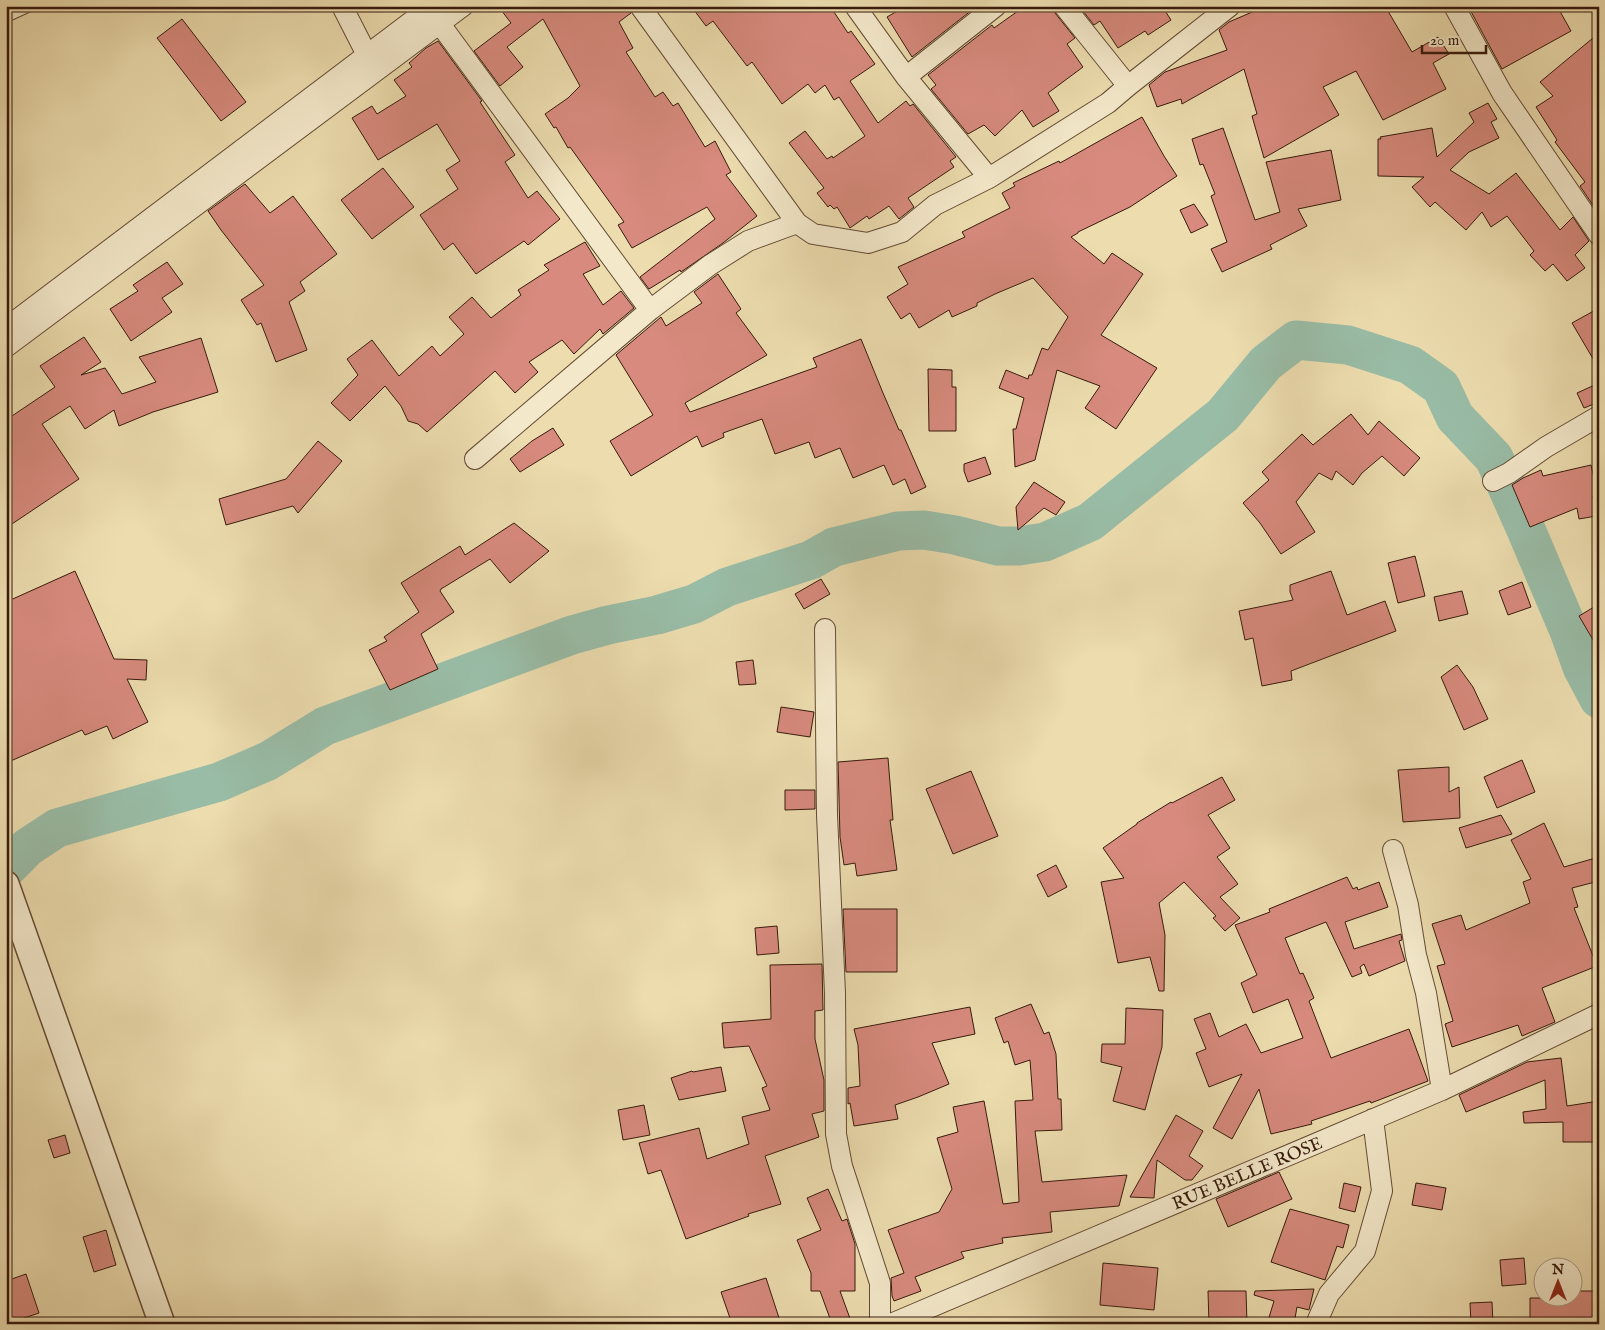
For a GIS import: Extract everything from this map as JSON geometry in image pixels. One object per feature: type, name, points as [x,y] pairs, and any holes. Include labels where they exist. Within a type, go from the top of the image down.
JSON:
[{"type":"street","points":[[342,6],[367,55]]},
{"type":"street","points":[[6,347],[15,328],[367,55],[436,15],[462,6]]},
{"type":"street","points":[[640,6],[797,223],[813,234],[868,243],[902,232],[935,205],[989,178],[1108,102],[1230,6]]},
{"type":"street","points":[[855,6],[906,77],[989,178]]},
{"type":"street","points":[[906,77],[996,6]]},
{"type":"street","points":[[1064,6],[1128,86]]},
{"type":"street","points":[[1454,6],[1502,93],[1599,235]]},
{"type":"street","points":[[436,15],[650,310]]},
{"type":"street","points":[[15,328],[436,15]]},
{"type":"street","points":[[475,459],[650,310],[710,265],[748,241],[797,223]]},
{"type":"street","points":[[1501,477],[1546,447],[1599,416]]},
{"type":"street","points":[[825,629],[827,815],[835,993],[836,1134],[842,1166],[880,1282],[880,1324]]},
{"type":"street","points":[[1393,850],[1408,905],[1416,955],[1426,993],[1442,1090]]},
{"type":"street","points":[[7,886],[162,1324]]},
{"type":"street","name":"RUE BELLE ROSE","points":[[891,1324],[1442,1090],[1599,1014]]},
{"type":"street","points":[[1316,1324],[1329,1294],[1366,1251],[1382,1191],[1373,1119]]},
{"type":"lane","points":[[6,17],[30,6]]},
{"type":"building","points":[[498,6],[628,6],[631,13],[619,22],[633,48],[626,52],[655,97],[663,92],[673,106],[678,103],[705,147],[715,141],[731,172],[726,175],[757,216],[723,243],[681,272],[680,270],[649,289],[640,277],[715,219],[707,207],[632,248],[618,225],[624,222],[570,147],[568,148],[556,127],[554,128],[545,114],[568,98],[580,86],[543,19],[507,47],[523,67],[500,86],[474,51],[511,23]]},
{"type":"building","points":[[691,6],[830,6],[848,33],[851,31],[875,64],[850,81],[878,123],[906,101],[910,106],[913,104],[956,157],[950,161],[954,167],[908,198],[914,207],[899,219],[889,206],[869,219],[867,216],[850,228],[837,207],[834,209],[830,205],[828,207],[817,193],[824,188],[789,143],[805,131],[827,159],[832,156],[833,158],[865,136],[839,97],[834,100],[825,85],[815,93],[808,84],[782,104],[752,62],[747,66],[713,21],[706,26]]},
{"type":"building","points":[[906,6],[977,6],[912,57],[887,17]]},
{"type":"building","points":[[1025,6],[1052,6],[1055,13],[1075,38],[1067,44],[1083,67],[1048,93],[1059,111],[1033,127],[1022,110],[995,136],[984,125],[968,134],[931,89],[936,85],[928,75],[992,25],[994,28]]},
{"type":"building","points":[[1079,6],[1162,6],[1171,20],[1148,35],[1145,31],[1118,48],[1100,21],[1094,25]]},
{"type":"building","points":[[1266,6],[1385,6],[1412,52],[1438,37],[1449,54],[1433,63],[1446,89],[1383,120],[1356,71],[1323,87],[1339,115],[1264,158],[1252,116],[1257,114],[1244,69],[1182,104],[1181,99],[1157,107],[1149,85],[1165,72],[1227,50],[1219,30],[1229,22]]},
{"type":"building","points":[[1468,6],[1557,6],[1571,31],[1502,69]]},
{"type":"building","points":[[182,19],[246,102],[221,121],[157,38]]},
{"type":"building","points":[[1599,33],[1599,214],[1580,186],[1585,182],[1555,142],[1557,140],[1536,107],[1553,96],[1540,82]]},
{"type":"building","points":[[438,41],[482,101],[480,102],[515,155],[505,162],[528,198],[537,191],[560,219],[528,245],[524,241],[476,274],[453,243],[444,250],[420,215],[458,189],[446,170],[460,161],[437,124],[378,160],[352,118],[372,106],[377,114],[406,96],[394,80],[412,67],[409,63],[426,48]]},
{"type":"building","points":[[1488,103],[1497,119],[1491,122],[1499,138],[1469,152],[1450,170],[1489,194],[1516,173],[1560,230],[1573,217],[1589,241],[1575,255],[1585,268],[1567,281],[1553,264],[1545,271],[1530,255],[1534,251],[1507,216],[1491,227],[1482,212],[1466,230],[1435,202],[1430,207],[1412,187],[1424,177],[1378,176],[1378,139],[1381,139],[1380,137],[1432,128],[1437,157],[1474,122],[1469,113]]},
{"type":"building","points":[[1142,117],[1177,176],[1130,207],[1071,237],[1104,264],[1112,253],[1143,274],[1101,335],[1157,368],[1116,429],[1085,408],[1100,386],[1057,370],[1035,460],[1015,467],[1013,429],[1016,429],[1024,398],[999,388],[1006,370],[1028,379],[1029,375],[1032,375],[1042,348],[1048,350],[1068,317],[1033,278],[995,294],[977,303],[977,306],[952,317],[949,310],[919,328],[910,313],[901,319],[887,297],[908,284],[898,267],[965,237],[962,232],[1010,208],[1002,193],[1015,186],[1013,183],[1059,161],[1060,163]]},
{"type":"building","points":[[1223,128],[1255,220],[1280,212],[1266,162],[1331,150],[1341,200],[1298,209],[1307,226],[1270,245],[1272,249],[1222,272],[1211,249],[1227,242],[1211,196],[1215,194],[1203,164],[1200,165],[1192,139]]},
{"type":"building","points":[[383,168],[414,207],[372,239],[341,200]]},
{"type":"building","points":[[245,184],[270,213],[293,196],[337,254],[300,282],[305,291],[289,302],[307,350],[276,362],[261,323],[257,325],[241,300],[264,285],[208,211]]},
{"type":"building","points":[[1194,204],[1208,225],[1191,233],[1180,210]]},
{"type":"building","points":[[585,242],[600,266],[583,274],[603,305],[621,291],[634,308],[603,334],[600,329],[574,354],[562,340],[529,362],[538,372],[515,393],[495,371],[427,432],[418,424],[408,421],[401,406],[385,386],[350,421],[331,403],[358,375],[347,359],[372,340],[399,376],[432,346],[440,356],[464,334],[449,317],[472,297],[491,318],[521,295],[518,290],[549,270],[544,265]]},
{"type":"building","points":[[167,262],[183,284],[162,298],[172,312],[131,341],[110,309],[138,291],[133,285]]},
{"type":"building","points":[[718,274],[741,309],[736,313],[767,355],[685,403],[690,412],[817,367],[813,358],[861,339],[899,430],[901,430],[926,487],[911,494],[905,479],[893,485],[884,465],[853,478],[840,448],[815,458],[809,442],[775,454],[762,419],[723,433],[724,437],[702,447],[697,436],[631,476],[610,441],[653,415],[616,355],[661,317],[666,326],[702,303],[694,292]]},
{"type":"building","points":[[1599,308],[1599,369],[1572,323]]},
{"type":"building","points":[[84,337],[101,362],[81,375],[105,368],[122,394],[156,382],[139,357],[201,338],[218,392],[153,412],[119,426],[114,410],[85,429],[70,406],[42,424],[79,479],[6,528],[6,420],[55,387],[40,366]]},
{"type":"building","points":[[928,369],[952,370],[952,387],[956,387],[956,431],[929,431]]},
{"type":"building","points":[[1599,383],[1599,402],[1584,408],[1577,393]]},
{"type":"building","points":[[1351,414],[1368,435],[1379,421],[1420,458],[1404,476],[1382,456],[1362,473],[1353,485],[1336,471],[1332,480],[1319,473],[1296,502],[1315,532],[1281,554],[1260,523],[1243,503],[1269,480],[1262,472],[1302,434],[1313,445]]},
{"type":"building","points":[[553,428],[564,445],[520,472],[510,459],[532,441]]},
{"type":"building","points":[[318,441],[342,461],[298,513],[293,506],[226,525],[219,499],[286,479]]},
{"type":"building","points":[[985,457],[991,474],[968,482],[964,471],[964,464]]},
{"type":"building","points":[[1591,465],[1598,495],[1593,496],[1596,516],[1579,519],[1577,508],[1530,527],[1512,485],[1541,470],[1543,476]]},
{"type":"building","points":[[1034,482],[1065,502],[1056,515],[1044,508],[1018,530],[1016,507]]},
{"type":"building","points":[[514,523],[549,551],[510,583],[490,559],[441,589],[440,591],[454,612],[421,634],[438,669],[390,690],[369,650],[387,641],[384,637],[419,612],[401,583],[460,546],[465,555]]},
{"type":"building","points":[[1415,556],[1425,596],[1398,603],[1388,563]]},
{"type":"building","points":[[75,571],[114,659],[147,660],[146,680],[127,679],[148,722],[113,739],[107,726],[85,735],[82,730],[6,763],[6,602]]},
{"type":"building","points":[[1331,571],[1347,615],[1385,601],[1396,631],[1291,671],[1292,680],[1262,686],[1253,638],[1245,640],[1239,611],[1293,600],[1290,585]]},
{"type":"building","points":[[821,579],[830,594],[804,609],[795,594]]},
{"type":"building","points":[[1522,582],[1531,607],[1508,615],[1499,591]]},
{"type":"building","points":[[1462,591],[1468,614],[1439,621],[1434,597]]},
{"type":"building","points":[[1599,604],[1599,650],[1579,616]]},
{"type":"building","points":[[753,660],[756,684],[739,685],[736,662]]},
{"type":"building","points":[[1457,665],[1473,687],[1488,719],[1464,730],[1441,677]]},
{"type":"building","points":[[781,707],[814,712],[810,737],[777,732]]},
{"type":"building","points":[[888,758],[893,820],[890,820],[897,870],[857,876],[855,863],[844,865],[840,837],[838,762]]},
{"type":"building","points":[[1522,760],[1535,792],[1497,808],[1484,777]]},
{"type":"building","points":[[1449,767],[1449,792],[1459,787],[1460,818],[1403,822],[1398,770]]},
{"type":"building","points":[[971,771],[998,836],[953,854],[926,789]]},
{"type":"building","points":[[1222,777],[1235,800],[1208,815],[1230,848],[1217,857],[1238,884],[1220,897],[1240,918],[1225,931],[1213,918],[1216,916],[1184,882],[1159,903],[1165,935],[1164,991],[1159,991],[1150,957],[1118,963],[1101,882],[1124,878],[1103,848],[1137,823],[1171,802]]},
{"type":"building","points":[[785,790],[815,790],[815,809],[785,810]]},
{"type":"building","points":[[1501,815],[1512,834],[1466,848],[1459,828]]},
{"type":"building","points":[[1544,823],[1564,867],[1599,857],[1599,881],[1572,888],[1578,907],[1574,908],[1597,966],[1542,988],[1555,1022],[1522,1036],[1518,1025],[1452,1047],[1445,1024],[1453,1021],[1437,966],[1445,964],[1432,924],[1461,915],[1466,930],[1530,903],[1523,882],[1531,879],[1511,840]]},
{"type":"building","points":[[1056,865],[1067,887],[1048,897],[1037,875]]},
{"type":"building","points":[[1347,877],[1353,889],[1357,887],[1358,890],[1379,882],[1388,907],[1345,922],[1354,949],[1401,934],[1402,940],[1399,941],[1405,961],[1369,976],[1364,964],[1360,967],[1362,973],[1352,977],[1326,922],[1285,938],[1300,974],[1303,973],[1314,998],[1309,1001],[1331,1058],[1409,1029],[1428,1081],[1371,1103],[1370,1101],[1311,1121],[1312,1124],[1271,1134],[1259,1089],[1232,1139],[1213,1128],[1242,1074],[1209,1087],[1196,1053],[1206,1049],[1194,1019],[1210,1013],[1219,1037],[1246,1024],[1261,1053],[1303,1038],[1288,999],[1253,1013],[1241,983],[1257,975],[1235,925],[1270,912],[1269,909]]},
{"type":"building","points":[[843,909],[897,909],[897,972],[846,972]]},
{"type":"building","points":[[777,926],[779,953],[757,955],[755,928]]},
{"type":"building","points":[[822,964],[823,1010],[815,1011],[815,1039],[824,1080],[824,1111],[812,1114],[819,1137],[765,1156],[781,1204],[748,1214],[749,1216],[686,1239],[661,1170],[648,1174],[639,1143],[699,1128],[707,1159],[749,1144],[742,1117],[770,1110],[762,1088],[767,1086],[749,1046],[724,1048],[722,1023],[771,1019],[770,965]]},
{"type":"building","points":[[1031,1004],[1044,1034],[1049,1032],[1056,1054],[1058,1099],[1061,1099],[1062,1130],[1035,1131],[1042,1182],[1127,1175],[1119,1206],[1050,1212],[1052,1232],[1002,1238],[1003,1243],[961,1252],[964,1258],[915,1277],[921,1291],[894,1301],[891,1278],[904,1273],[888,1230],[939,1212],[952,1189],[937,1138],[958,1132],[953,1107],[984,1101],[1003,1204],[1019,1202],[1015,1101],[1033,1100],[1030,1060],[1015,1065],[1008,1041],[1004,1043],[995,1018]]},
{"type":"building","points":[[970,1007],[975,1034],[932,1043],[949,1084],[895,1105],[898,1119],[854,1126],[850,1103],[848,1104],[848,1088],[860,1086],[858,1045],[854,1029]]},
{"type":"building","points":[[1126,1008],[1163,1010],[1162,1047],[1145,1110],[1113,1101],[1122,1067],[1101,1062],[1102,1044],[1125,1044]]},
{"type":"building","points":[[1561,1058],[1567,1106],[1599,1101],[1599,1142],[1563,1142],[1563,1122],[1524,1123],[1523,1112],[1546,1109],[1545,1080],[1466,1112],[1459,1095],[1527,1062]]},
{"type":"building","points":[[721,1067],[726,1091],[679,1100],[671,1078],[692,1071]]},
{"type":"building","points":[[644,1105],[650,1135],[623,1140],[618,1110]]},
{"type":"building","points":[[1176,1115],[1203,1131],[1189,1156],[1203,1166],[1192,1180],[1185,1180],[1157,1160],[1154,1198],[1130,1197]]},
{"type":"building","points":[[65,1135],[70,1153],[54,1158],[48,1140]]},
{"type":"building","points":[[1279,1172],[1292,1199],[1228,1227],[1216,1199]]},
{"type":"building","points":[[1344,1183],[1361,1187],[1355,1212],[1339,1208]]},
{"type":"building","points":[[1416,1183],[1446,1188],[1442,1210],[1412,1205]]},
{"type":"building","points":[[828,1189],[842,1221],[847,1219],[855,1244],[855,1291],[840,1291],[852,1324],[832,1324],[820,1291],[811,1291],[811,1273],[797,1240],[821,1230],[807,1198]]},
{"type":"building","points":[[1290,1209],[1349,1225],[1343,1248],[1337,1246],[1325,1280],[1271,1262]]},
{"type":"building","points":[[106,1230],[116,1265],[94,1272],[83,1237]]},
{"type":"building","points":[[1524,1258],[1526,1284],[1502,1286],[1500,1260]]},
{"type":"building","points":[[1103,1263],[1158,1268],[1154,1310],[1100,1305]]},
{"type":"building","points":[[26,1274],[39,1313],[6,1324],[6,1281]]},
{"type":"building","points":[[766,1278],[781,1324],[732,1324],[721,1292]]},
{"type":"building","points":[[1314,1289],[1309,1310],[1297,1307],[1294,1324],[1267,1324],[1274,1301],[1254,1295],[1255,1291]]},
{"type":"building","points":[[1208,1291],[1246,1291],[1247,1324],[1209,1324]]},
{"type":"building","points":[[1582,1291],[1599,1291],[1599,1324],[1530,1324],[1530,1298],[1532,1298],[1532,1308],[1582,1308]]},
{"type":"building","points":[[1492,1302],[1493,1324],[1471,1324],[1470,1303]]},
{"type":"waterway","points":[[6,869],[28,847],[57,828],[219,782],[268,761],[325,726],[572,635],[657,615],[694,604],[727,587],[811,560],[834,547],[898,531],[924,530],[955,535],[998,546],[1019,546],[1045,542],[1090,522],[1223,415],[1266,363],[1296,340],[1348,345],[1410,365],[1441,387],[1455,417],[1494,458],[1569,631],[1582,667],[1599,699]]}]
